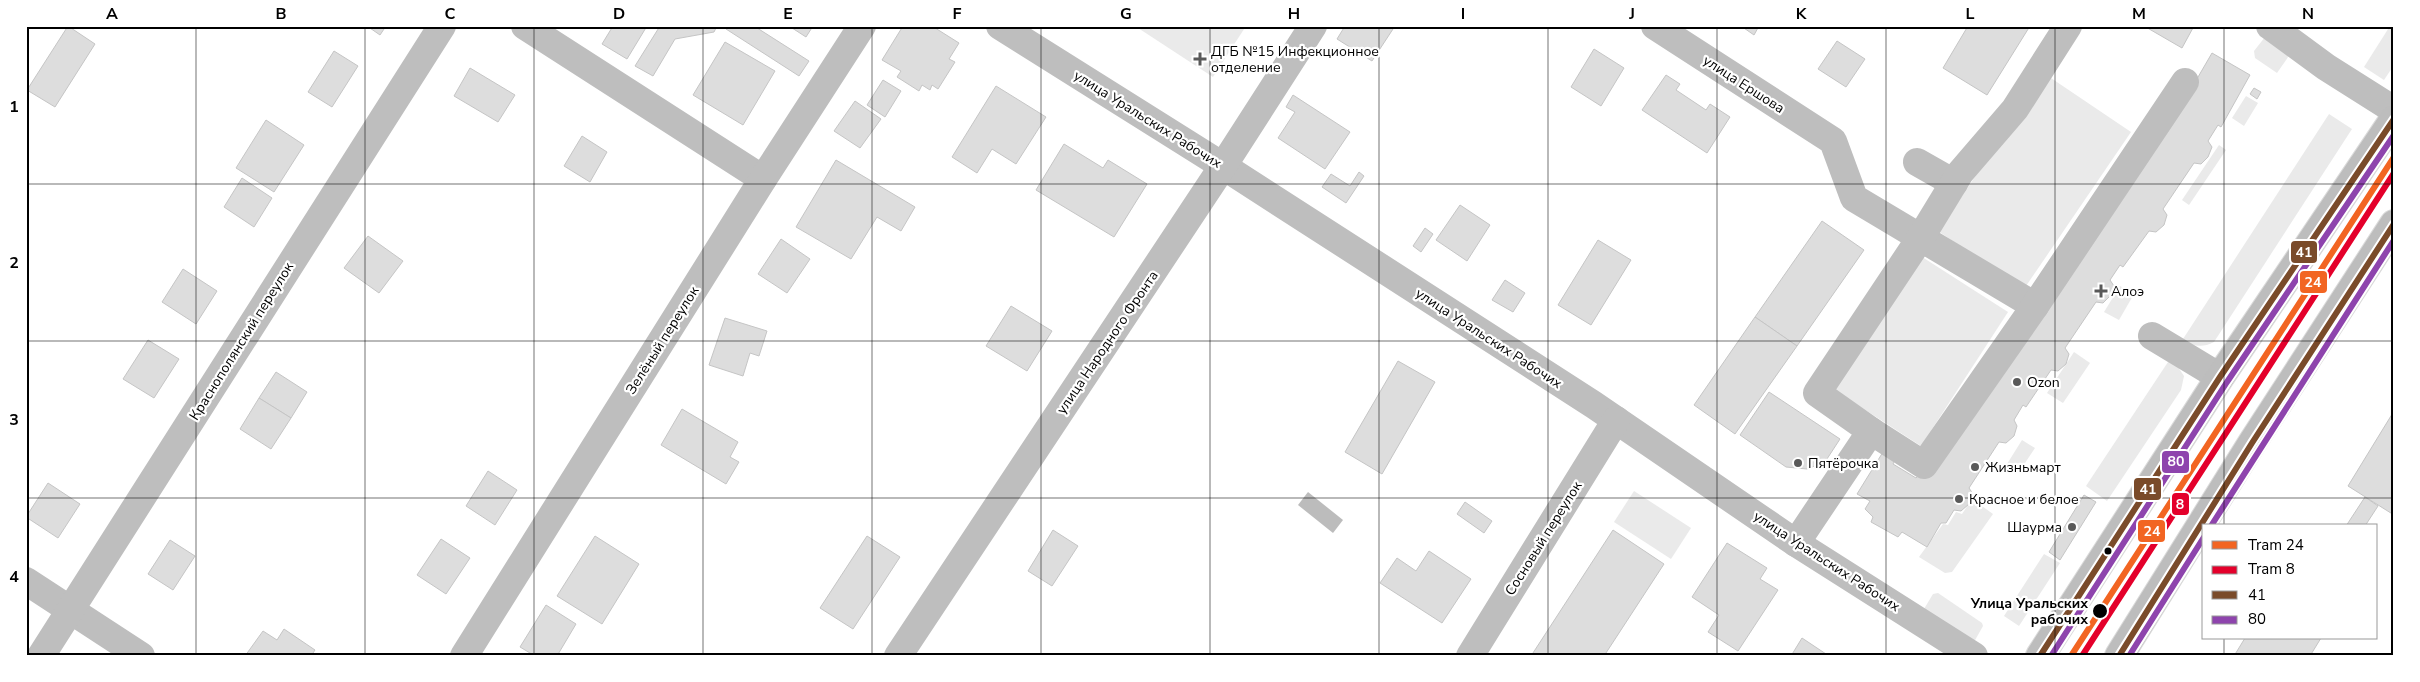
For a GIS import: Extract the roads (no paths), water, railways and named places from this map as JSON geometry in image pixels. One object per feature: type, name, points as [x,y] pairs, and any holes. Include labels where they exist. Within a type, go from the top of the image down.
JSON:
[{"type":"main road","points":[[2040,656],[2220,377],[2394,119]]},
{"type":"main road","points":[[2119,656],[2252,443],[2394,224]]},
{"type":"street","name":"Краснополянский переулок","points":[[41,656],[442,26]]},
{"type":"street","points":[[524,26],[763,179]]},
{"type":"street","name":"Зелёный переулок","points":[[464,656],[763,179],[862,26]]},
{"type":"street","name":"улица Уральских Рабочих","points":[[1000,26],[1605,405],[1796,543],[1974,656]]},
{"type":"street","name":"улица Народного Фронта","points":[[898,656],[1223,166],[1313,26]]},
{"type":"street","name":"улица Ершова","points":[[1654,26],[1833,141],[1854,198],[1921,237]]},
{"type":"street","points":[[2068,26],[2015,109],[1960,173],[1921,237],[1817,393],[1924,465],[2185,82]]},
{"type":"street","points":[[2270,26],[2326,67],[2394,110]]},
{"type":"street","points":[[1917,162],[1954,183]]},
{"type":"street","points":[[1921,237],[2032,307]]},
{"type":"street","points":[[2152,336],[2220,377]]},
{"type":"street","name":"Сосновый переулок","points":[[1470,656],[1605,405]]},
{"type":"street","points":[[1796,543],[1871,431]]},
{"type":"street","points":[[26,581],[141,656]]},
{"type":"tram line","name":"24","points":[[2071,656],[2394,157]]},
{"type":"tram line","name":"8","points":[[2082,656],[2394,173]]},
{"type":"place","name":"ДГБ №15 Инфекционное отделение","points":[[1200,59]]},
{"type":"place","name":"Алоэ","points":[[2101,291]]},
{"type":"place","name":"Ozon","points":[[2017,382]]},
{"type":"place","name":"Пятёрочка","points":[[1798,463]]},
{"type":"place","name":"Жизньмарт","points":[[1975,467]]},
{"type":"place","name":"Красное и белое","points":[[1959,499]]},
{"type":"place","name":"Шаурма","points":[[2072,527]]},
{"type":"place","name":"Улица Уральских рабочих","points":[[2100,611]]}]
